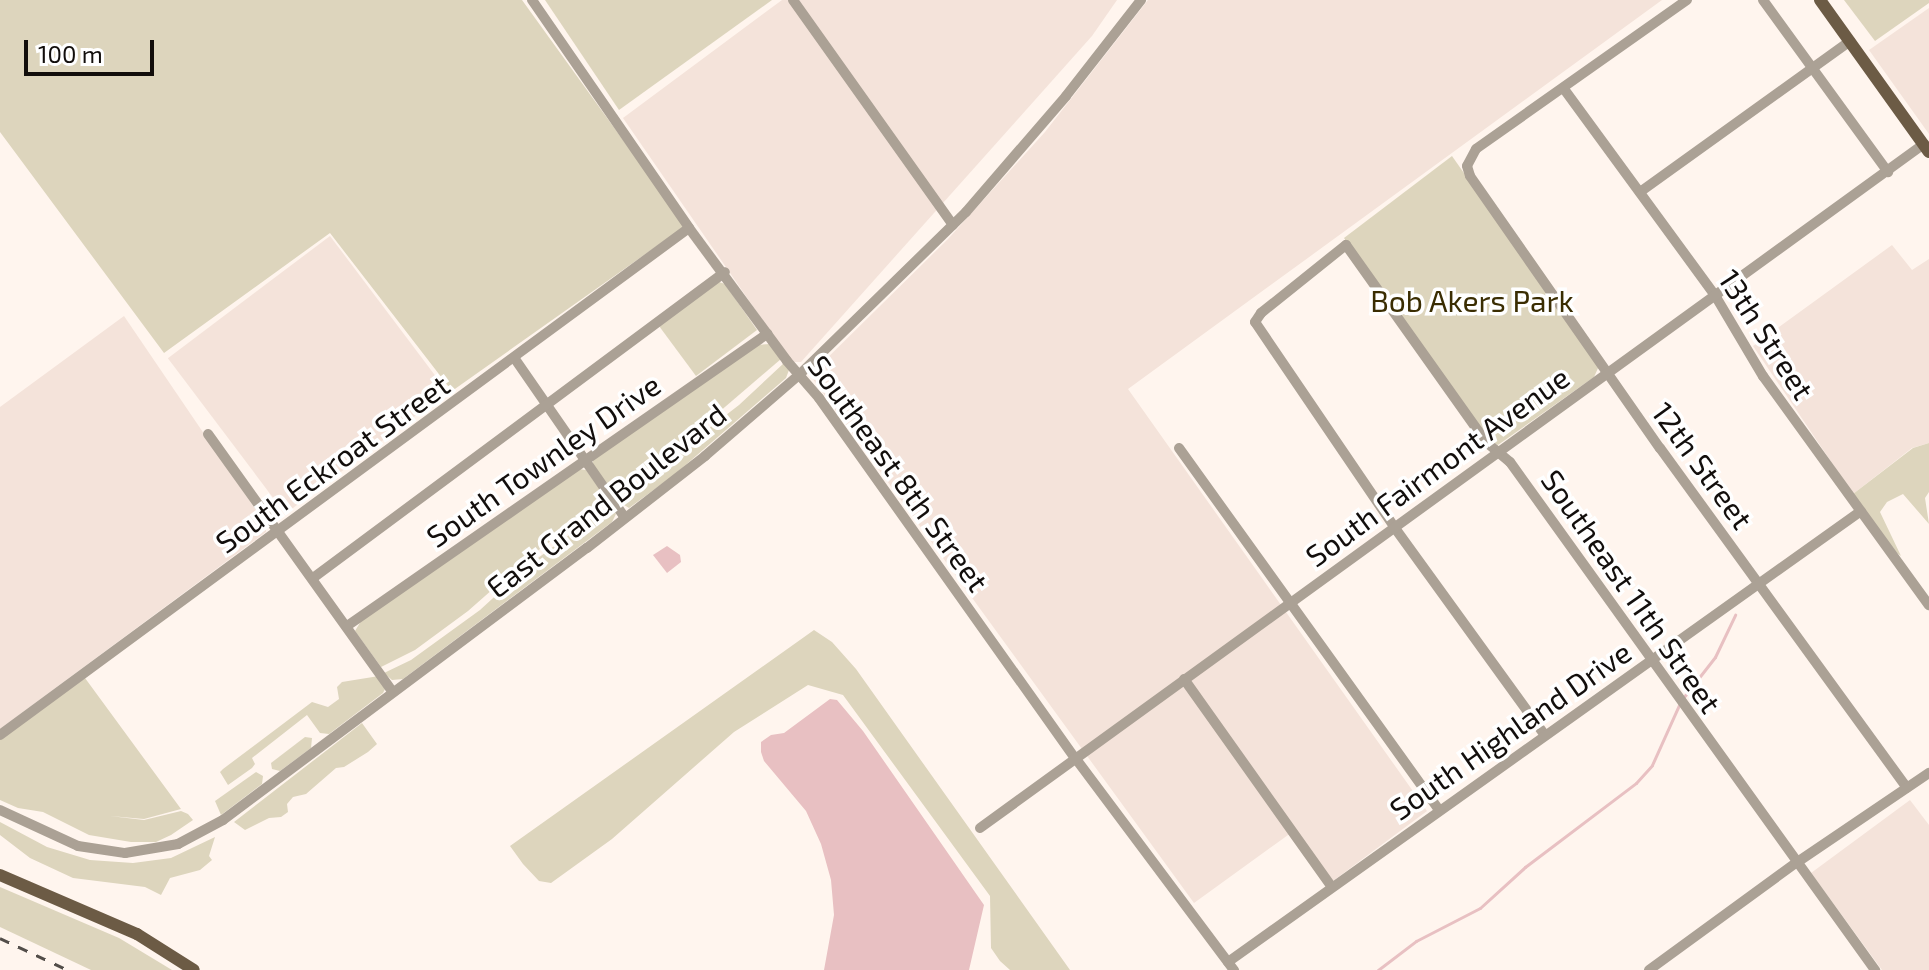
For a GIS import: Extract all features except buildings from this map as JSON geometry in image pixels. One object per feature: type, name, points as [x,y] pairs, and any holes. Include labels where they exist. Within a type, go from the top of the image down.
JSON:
[{"type":"main road","points":[[1820,0],[1926,148]]},
{"type":"main road","points":[[0,875],[137,934],[194,970]]},
{"type":"street","name":"Southeast 8th Street","points":[[532,0],[689,228],[843,431],[1076,759],[1231,966]]},
{"type":"street","points":[[793,0],[953,225]]},
{"type":"street","name":"East Grand Boulevard","points":[[0,810],[59,839],[93,850],[136,853],[178,844],[223,820],[625,518],[705,456],[799,375],[953,225],[1027,143],[1141,0]]},
{"type":"street","points":[[1564,89],[1687,0]]},
{"type":"street","points":[[1763,0],[1888,172]]},
{"type":"street","points":[[1640,192],[1850,41]]},
{"type":"street","name":"12th Street","points":[[1564,89],[1476,149],[1467,166],[1470,176],[1594,350],[1607,373],[1907,788]]},
{"type":"street","name":"13th Street","points":[[1564,89],[1716,297],[1763,376],[1929,605]]},
{"type":"street","name":"South Fairmont Avenue","points":[[980,828],[1607,373],[1926,148]]},
{"type":"street","name":"South Eckroat Street","points":[[0,735],[689,228]]},
{"type":"street","name":"Southeast 11th Street","points":[[1395,528],[1277,359],[1255,322],[1261,313],[1346,245],[1486,442],[1510,462],[1875,970]]},
{"type":"street","points":[[313,578],[725,272]]},
{"type":"street","name":"South Townley Drive","points":[[347,626],[767,334]]},
{"type":"street","points":[[515,359],[625,518]]},
{"type":"street","points":[[208,434],[393,692]]},
{"type":"street","points":[[1179,448],[1438,809]]},
{"type":"street","name":"South Highland Drive","points":[[1231,966],[1438,809],[1861,511]]},
{"type":"street","points":[[1395,528],[1544,734]]},
{"type":"street","points":[[1184,679],[1332,887]]},
{"type":"street","points":[[1649,970],[1796,863],[1929,773]]},
{"type":"shaded area","points":[[782,0],[1117,0],[1092,36],[801,362],[794,362],[786,354],[623,118]]},
{"type":"shaded area","points":[[1148,0],[1662,0],[1128,389],[1427,811],[1333,881],[1295,830],[1194,903],[810,375],[948,239],[1045,132]]},
{"type":"shaded area","points":[[1929,8],[1929,134],[1869,50]]},
{"type":"shaded area","points":[[330,236],[447,392],[285,514],[168,358]]},
{"type":"shaded area","points":[[1892,245],[1912,270],[1929,259],[1929,443],[1912,448],[1853,494],[1753,346]]},
{"type":"shaded area","points":[[124,316],[266,525],[266,532],[0,729],[0,407]]},
{"type":"shaded area","points":[[667,546],[680,555],[681,562],[667,573],[653,555]]},
{"type":"shaded area","points":[[830,699],[837,700],[863,731],[984,905],[969,970],[824,970],[834,915],[831,880],[821,844],[806,811],[764,761],[761,742],[771,735],[784,733]]},
{"type":"shaded area","points":[[1910,800],[1929,825],[1929,970],[1882,970],[1811,873]]},
{"type":"green space","points":[[0,0],[522,0],[685,226],[452,391],[330,233],[164,353],[0,132]]},
{"type":"green space","points":[[545,0],[772,0],[619,110]]},
{"type":"green space","points":[[1844,0],[1929,0],[1929,3],[1875,41]]},
{"type":"green space","name":"Bob Akers Park","points":[[1452,156],[1599,366],[1594,377],[1498,445],[1487,439],[1344,238]]},
{"type":"green space","points":[[719,282],[725,284],[757,330],[696,376],[659,326]]},
{"type":"green space","points":[[770,344],[781,359],[683,443],[612,495],[593,467],[593,460],[757,345]]},
{"type":"green space","points":[[784,363],[789,370],[786,378],[674,475],[629,508],[616,500],[739,405]]},
{"type":"green space","points":[[1929,443],[1929,492],[1925,498],[1929,524],[1903,494],[1887,502],[1880,512],[1901,556],[1894,551],[1853,494],[1913,448]]},
{"type":"green space","points":[[579,469],[586,470],[607,499],[528,558],[468,611],[415,650],[381,667],[355,631],[361,621]]},
{"type":"green space","points":[[611,504],[616,514],[612,522],[403,679],[392,680],[384,673],[411,660],[480,610],[530,564]]},
{"type":"green space","points":[[814,630],[832,642],[856,669],[1070,970],[1010,970],[1000,961],[991,948],[990,896],[843,695],[808,685],[734,732],[612,839],[551,883],[539,881],[523,864],[510,846]]},
{"type":"green space","points":[[379,676],[385,689],[383,693],[329,734],[320,733],[307,715],[252,758],[255,764],[252,768],[228,785],[220,772],[223,769],[312,702],[328,707],[339,699],[337,687],[342,682]]},
{"type":"green space","points":[[85,678],[181,809],[144,819],[110,816],[144,820],[181,811],[188,814],[193,820],[171,835],[156,842],[131,842],[89,835],[43,812],[18,808],[0,800],[0,739]]},
{"type":"green space","points":[[362,723],[377,744],[368,752],[344,767],[336,768],[306,794],[293,797],[287,804],[288,812],[281,817],[269,818],[245,830],[234,822]]},
{"type":"green space","points":[[305,737],[312,738],[311,748],[280,771],[272,769],[271,763]]},
{"type":"green space","points":[[256,772],[263,776],[262,784],[221,815],[215,801]]},
{"type":"green space","points":[[0,822],[47,847],[90,860],[133,863],[171,858],[215,837],[209,856],[212,860],[200,870],[170,878],[161,895],[145,887],[73,878],[30,858],[0,835]]},
{"type":"green space","points":[[0,887],[119,938],[172,970],[91,970],[0,927]]},
{"type":"waterway","points":[[1683,698],[1715,657],[1735,615]]},
{"type":"waterway","points":[[1378,970],[1416,941],[1480,908],[1525,867],[1636,783],[1652,765],[1679,705]]},
{"type":"railway","points":[[0,938],[68,970]]}]
